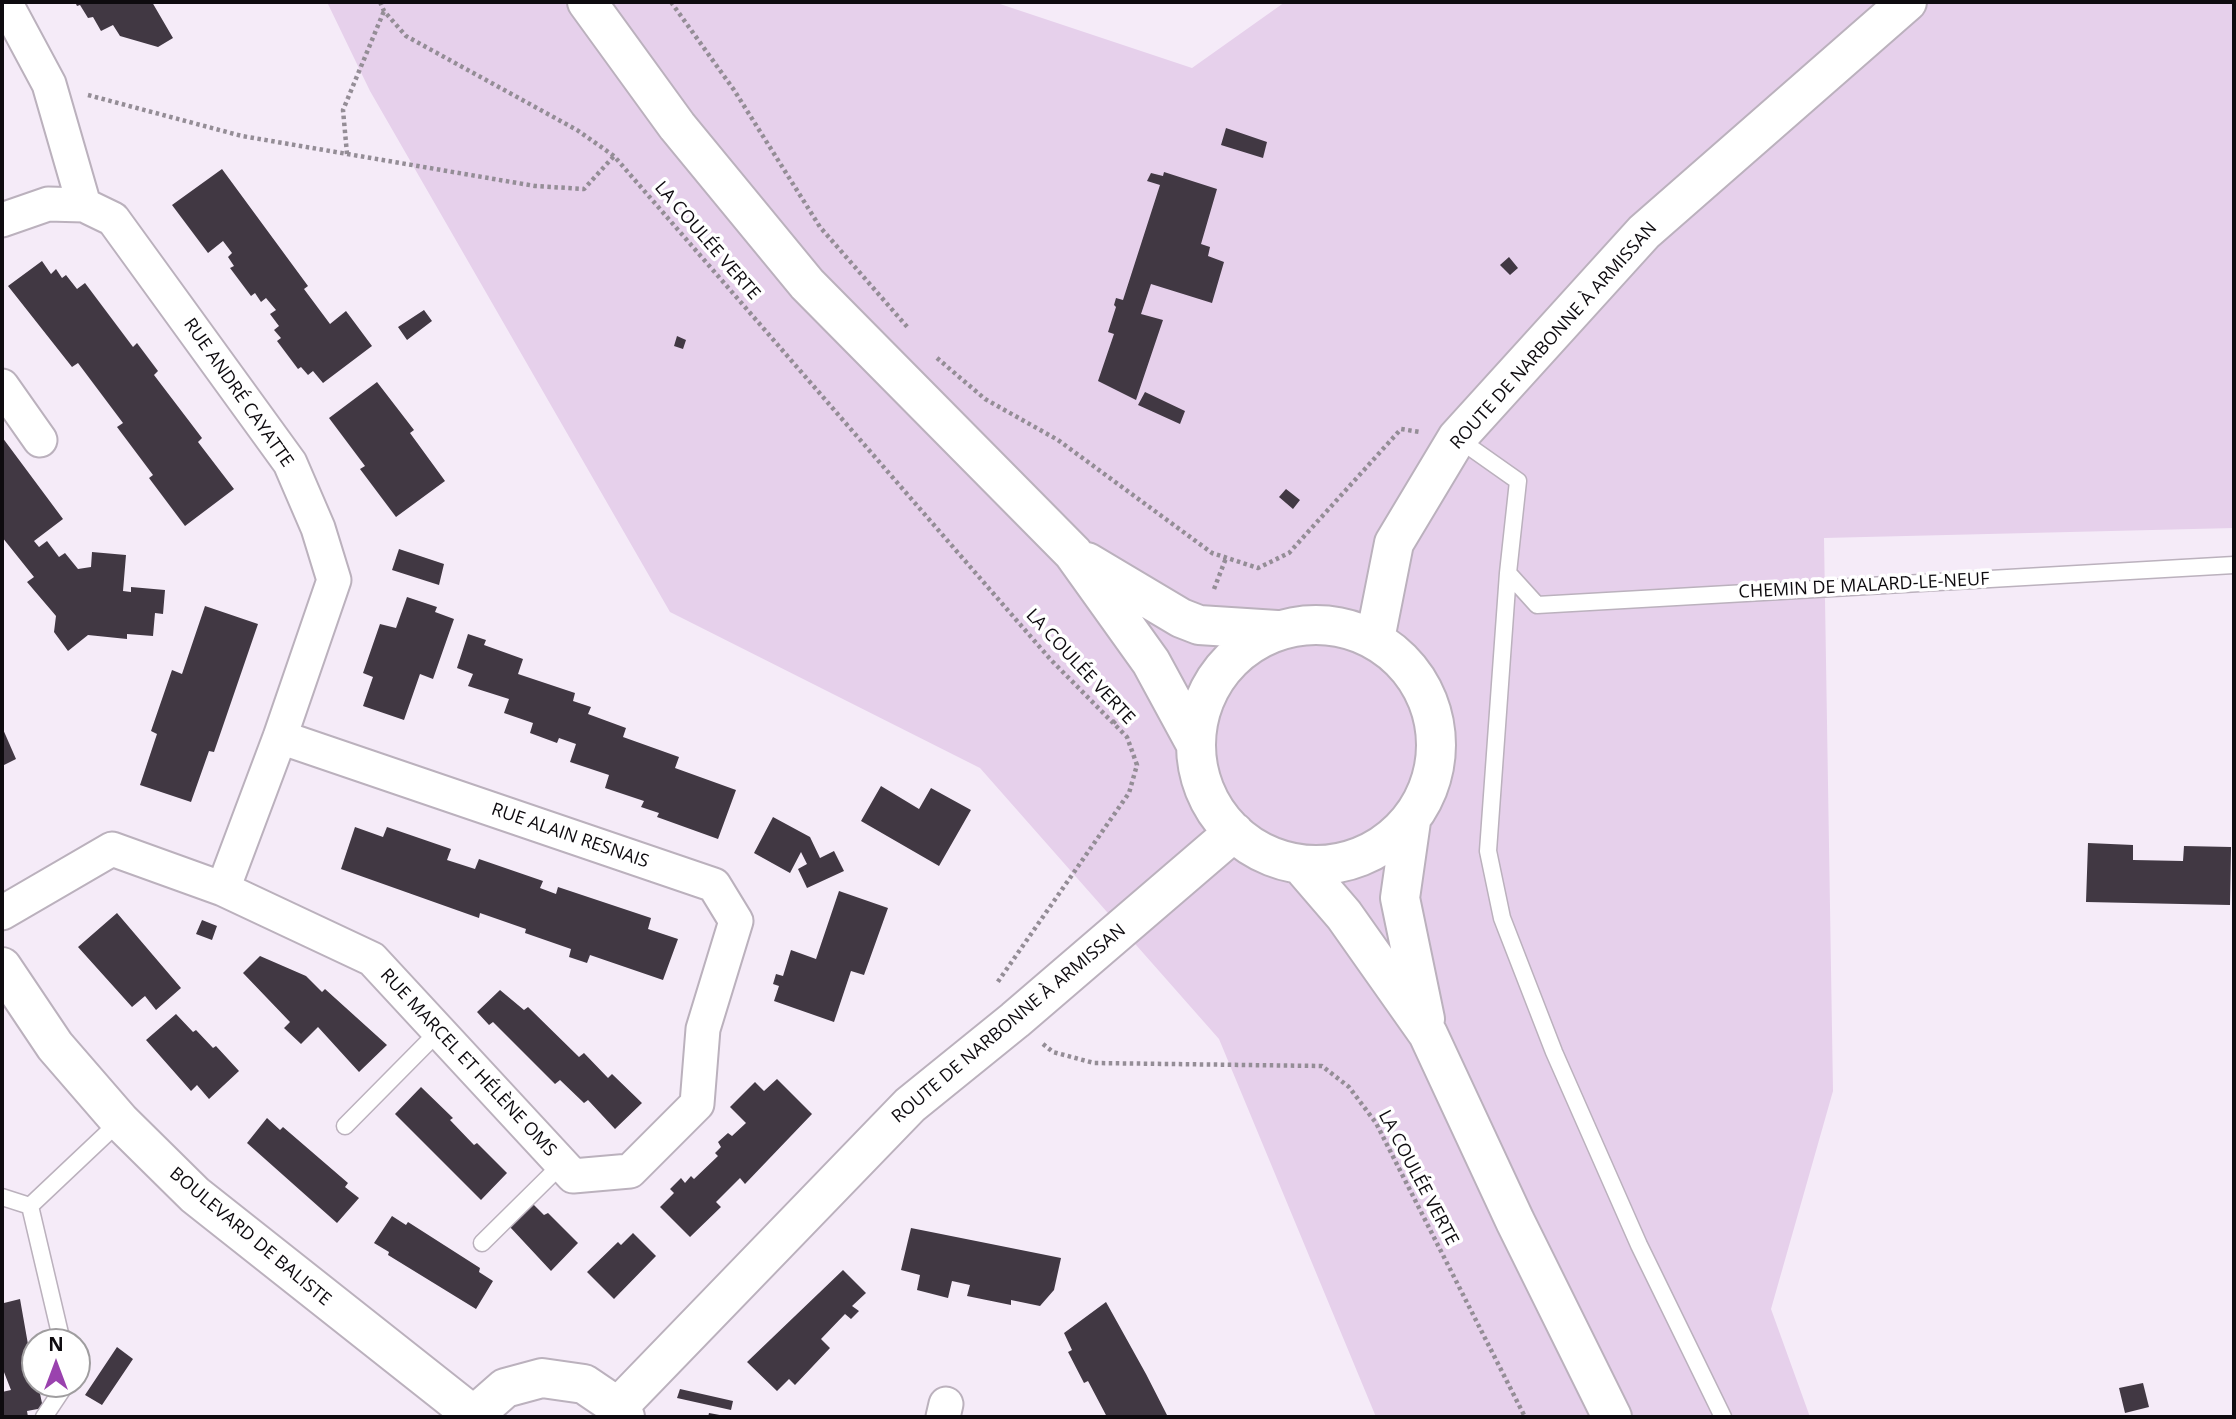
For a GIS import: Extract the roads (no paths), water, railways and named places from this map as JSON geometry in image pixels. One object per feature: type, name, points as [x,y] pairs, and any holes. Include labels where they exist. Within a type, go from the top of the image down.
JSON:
[{"type":"main road","points":[[587,2],[677,126],[807,284],[1073,553],[1151,662],[1195,743]]},
{"type":"main road","name":"ROUTE DE NARBONNE À ARMISSAN","points":[[1375,639],[1394,543],[1457,438],[1644,232],[1907,2]]},
{"type":"main road","points":[[1073,553],[1181,618],[1199,625],[1277,630],[1310,624],[1332,626],[1375,639],[1413,671],[1434,716],[1438,752],[1430,789],[1411,821],[1380,848],[1342,863],[1301,865],[1275,859],[1243,842],[1217,816],[1201,783],[1195,743],[1201,706],[1218,674],[1244,648],[1277,630]]},
{"type":"main road","points":[[1411,821],[1400,898],[1428,1034]]},
{"type":"main road","name":"ROUTE DE NARBONNE À ARMISSAN","points":[[622,1412],[910,1105],[1015,1020],[1234,832]]},
{"type":"main road","points":[[1301,865],[1344,915],[1428,1034],[1515,1221],[1612,1417]]},
{"type":"main road","name":"BOULEVARD DE BALISTE","points":[[2,967],[55,1046],[120,1121],[195,1195],[472,1416]]},
{"type":"main road","points":[[472,1416],[505,1388],[542,1378],[583,1384],[622,1412]]},
{"type":"street","points":[[5,2],[49,85],[84,205]]},
{"type":"street","name":"RUE ANDRÉ CAYATTE","points":[[2,219],[48,204],[84,205],[113,219],[290,463],[318,528],[334,580],[280,737],[223,889]]},
{"type":"street","points":[[2,386],[40,440]]},
{"type":"street","name":"RUE ALAIN RESNAIS","points":[[280,737],[714,886],[736,922],[703,1029]]},
{"type":"street","name":"RUE MARCEL ET HÉLÈNE OMS","points":[[2,912],[112,849],[223,889],[372,959],[573,1176],[630,1171],[697,1104],[703,1029]]},
{"type":"lane","points":[[1457,438],[1518,481],[1508,573],[1489,851],[1502,918],[1575,1100],[1639,1245],[1723,1417]]},
{"type":"lane","name":"CHEMIN DE MALARD-LE-NEUF","points":[[1508,573],[1537,605],[2234,565]]},
{"type":"lane","points":[[345,1126],[437,1032]]},
{"type":"lane","points":[[30,1206],[120,1121]]},
{"type":"lane","points":[[482,1243],[562,1164]]},
{"type":"lane","points":[[2,1197],[30,1206]]},
{"type":"lane","points":[[30,1206],[59,1328]]},
{"type":"lane","points":[[49,1416],[59,1398]]}]
